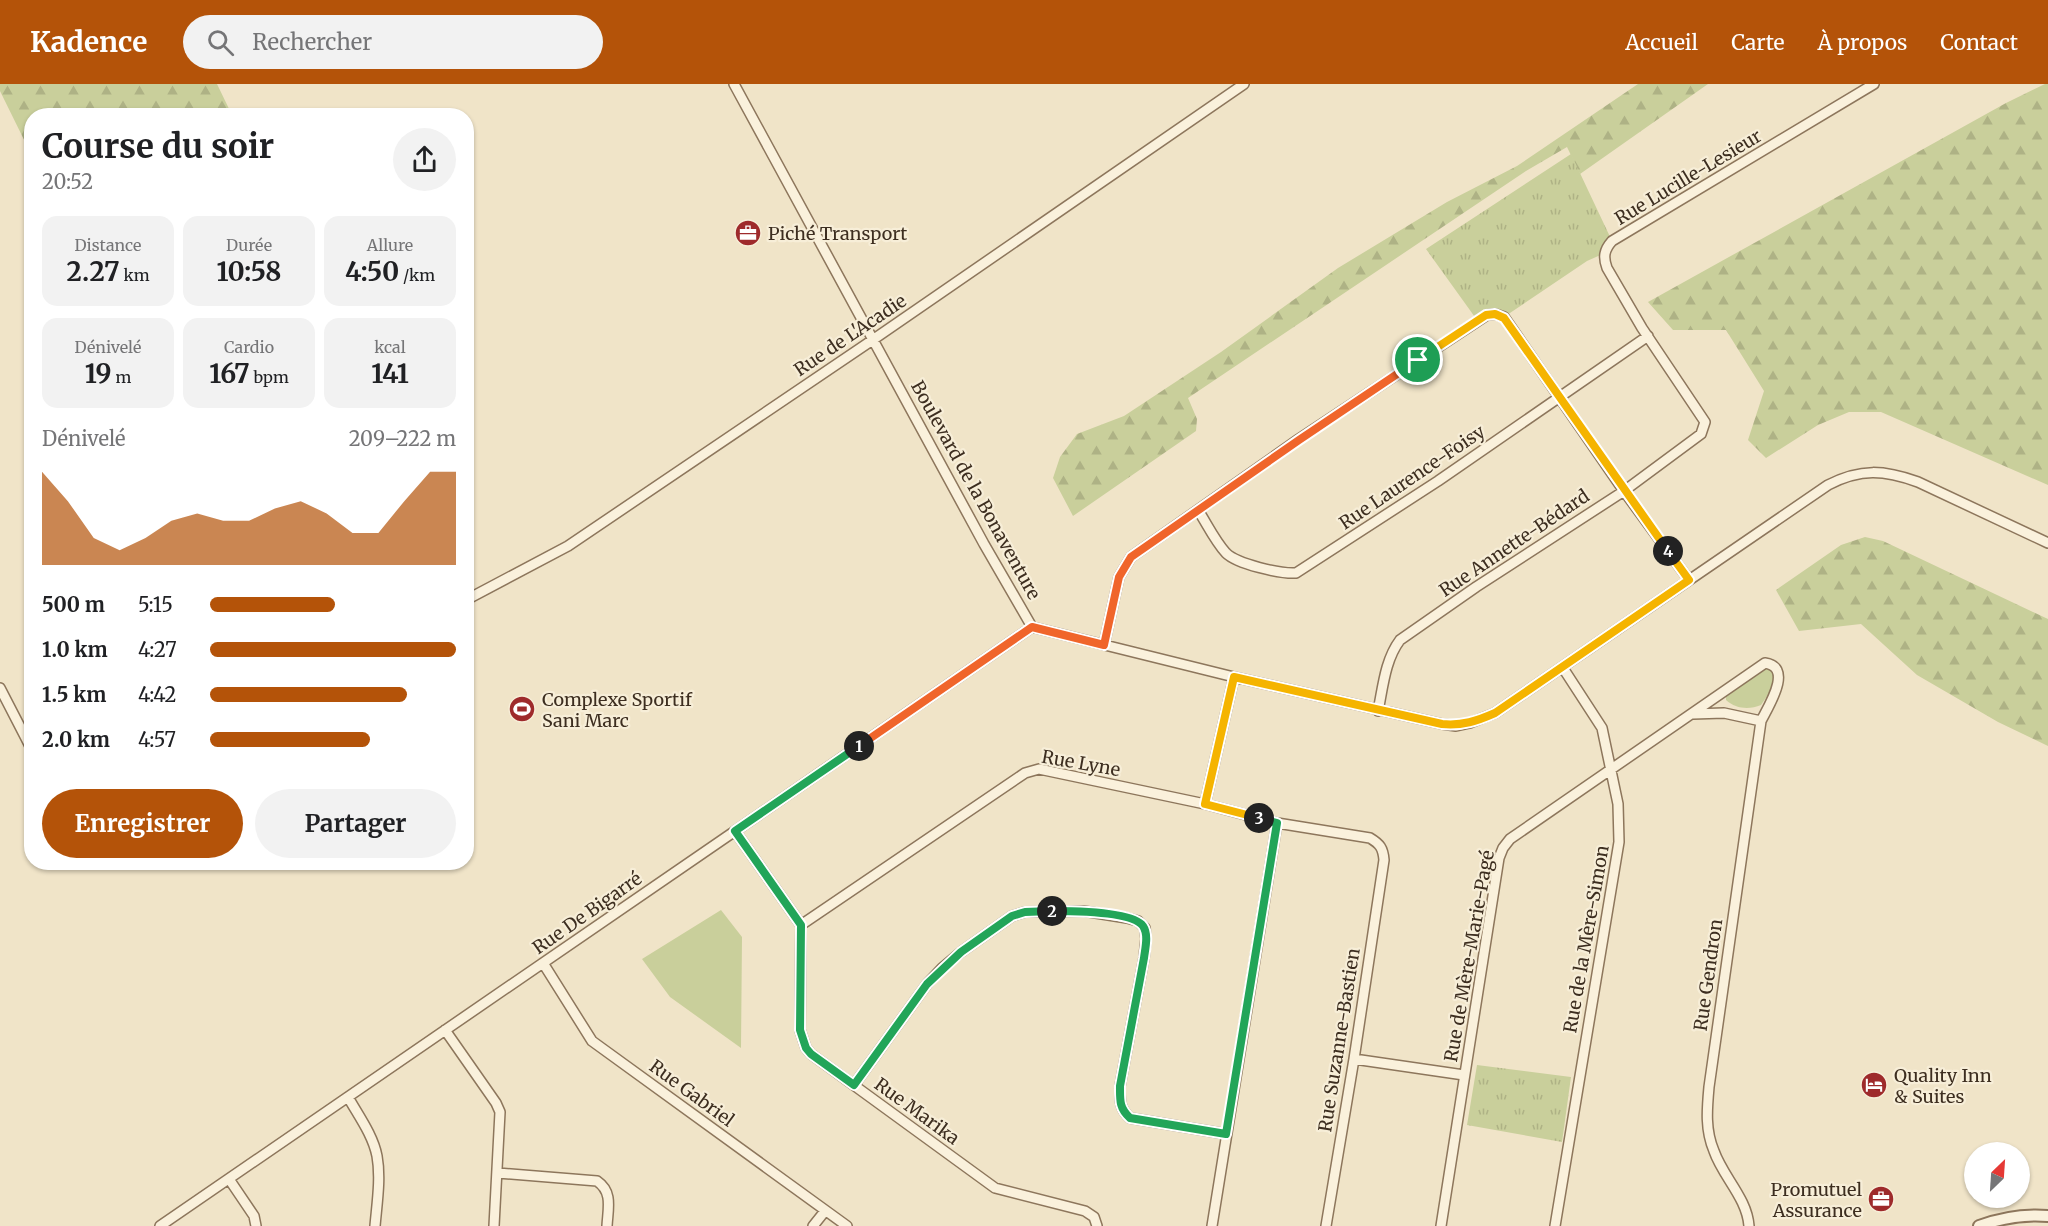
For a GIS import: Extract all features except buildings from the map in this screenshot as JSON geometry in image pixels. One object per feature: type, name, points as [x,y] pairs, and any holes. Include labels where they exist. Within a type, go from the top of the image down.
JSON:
[{"type":"street","name":"Boulevard de la Bonaventure","points":[[734,84],[984,544],[1032,627],[1378,711],[1456,726],[1495,713],[1828,485],[1846,476],[1879,472],[1898,475],[1918,482],[2048,543]]},
{"type":"street","name":"Rue de L'Acadie","points":[[474,596],[568,546],[1244,84]]},
{"type":"street","name":"Rue Lucille-Lesieur","points":[[1648,336],[1607,268],[1604,260],[1608,246],[1622,235],[1874,84]]},
{"type":"street","points":[[1104,645],[1119,577],[1131,557],[1309,433],[1486,315],[1495,314],[1504,318],[1689,580]]},
{"type":"street","name":"Rue Laurence-Foisy","points":[[1198,510],[1226,553],[1236,560],[1287,573],[1296,573],[1428,487],[1648,336]]},
{"type":"street","name":"Rue Annette-Bédard","points":[[1378,711],[1388,665],[1393,650],[1400,640],[1476,586],[1624,490],[1701,434],[1705,422],[1648,336]]},
{"type":"street","name":"Rue De Bigarré","points":[[160,1226],[1032,627]]},
{"type":"street","name":"Rue de Mère-Marie-Pagé","points":[[1441,1226],[1499,858],[1503,848],[1510,839],[1765,663],[1772,664],[1779,675],[1775,693],[1761,721]]},
{"type":"street","name":"Rue de la Mère-Simon","points":[[1555,1226],[1619,842],[1618,804],[1602,728],[1563,668]]},
{"type":"street","points":[[1205,804],[1234,677]]},
{"type":"street","points":[[0,688],[24,734]]},
{"type":"street","points":[[1691,714],[1724,713],[1761,721]]},
{"type":"street","name":"Rue Gendron","points":[[1749,1226],[1745,1208],[1713,1151],[1707,1115],[1709,1087],[1761,721]]},
{"type":"street","name":"Rue Lyne","points":[[801,925],[1025,773],[1039,769],[1205,804],[1277,823],[1370,838],[1379,844],[1384,860]]},
{"type":"street","points":[[1212,1226],[1277,823]]},
{"type":"street","points":[[735,831],[801,925]]},
{"type":"street","name":"Rue Suzanne-Bastien","points":[[1326,1226],[1384,860]]},
{"type":"street","points":[[854,1085],[927,984],[961,952],[1012,916],[1025,912],[1083,910],[1138,921],[1145,928],[1144,958],[1120,1086],[1120,1104],[1123,1111],[1130,1118],[1226,1134]]},
{"type":"street","name":"Rue Marika","points":[[801,925],[800,1030],[806,1048],[811,1054],[995,1188],[1085,1211],[1094,1217],[1097,1226]]},
{"type":"street","name":"Rue Gabriel","points":[[543,963],[592,1041],[847,1226]]},
{"type":"street","points":[[445,1030],[500,1112],[494,1226]]},
{"type":"street","points":[[1354,1059],[1464,1075]]},
{"type":"street","points":[[348,1097],[373,1143],[377,1156],[375,1226]]},
{"type":"street","points":[[498,1173],[597,1181],[605,1186],[608,1195],[607,1226]]},
{"type":"street","points":[[229,1179],[254,1216],[256,1226]]},
{"type":"street","points":[[813,1226],[825,1211]]},
{"type":"street","points":[[1979,1226],[1995,1220],[2024,1216],[2048,1216]]},
{"type":"green space","points":[[0,84],[217,84],[229,108],[24,108],[24,140],[0,91]]},
{"type":"green space","points":[[1638,84],[1708,84],[1580,174],[1567,147],[1526,171],[1188,398],[1197,419],[1196,431],[1073,516],[1053,478],[1060,457],[1077,434],[1124,416],[1221,352],[1338,268],[1447,202],[1517,166]]},
{"type":"green space","points":[[2048,84],[2048,485],[1881,412],[1849,412],[1818,425],[1766,458],[1748,440],[1764,391],[1726,330],[1673,330],[1648,302],[2006,103]]},
{"type":"green space","points":[[1571,154],[1612,241],[1605,253],[1587,261],[1504,317],[1477,320],[1426,249]]},
{"type":"green space","points":[[1865,537],[1883,541],[2048,619],[2048,746],[1998,722],[1917,675],[1861,624],[1799,631],[1776,590],[1841,545]]},
{"type":"green space","points":[[1767,667],[1771,669],[1774,679],[1770,692],[1761,705],[1743,708],[1726,700],[1726,695]]},
{"type":"green space","points":[[721,910],[742,937],[741,1048],[670,997],[642,959]]},
{"type":"green space","points":[[1477,1065],[1571,1077],[1562,1142],[1467,1125]]},
{"type":"place","name":"Piché Transport","points":[[748,233]]},
{"type":"place","name":"Complexe Sportif Sani Marc","points":[[522,709]]},
{"type":"place","name":"Quality Inn & Suites","points":[[1874,1085]]},
{"type":"place","name":"Promutuel Assurance","points":[[1881,1199]]},
{"type":"route","points":[[1495,314],[1504,318],[1689,580],[1495,713],[1481,720],[1456,726],[1378,711],[1234,677],[1205,804],[1277,823],[1226,1134],[1130,1118],[1123,1111],[1120,1104],[1120,1086],[1146,939],[1145,928],[1138,921],[1127,918],[1083,910],[1025,912],[1012,916],[961,952],[927,984],[854,1085],[811,1054],[806,1048],[800,1030],[801,925],[735,831],[1032,627],[1104,645],[1119,577],[1131,557],[1418,360],[1486,315],[1495,314]]}]
